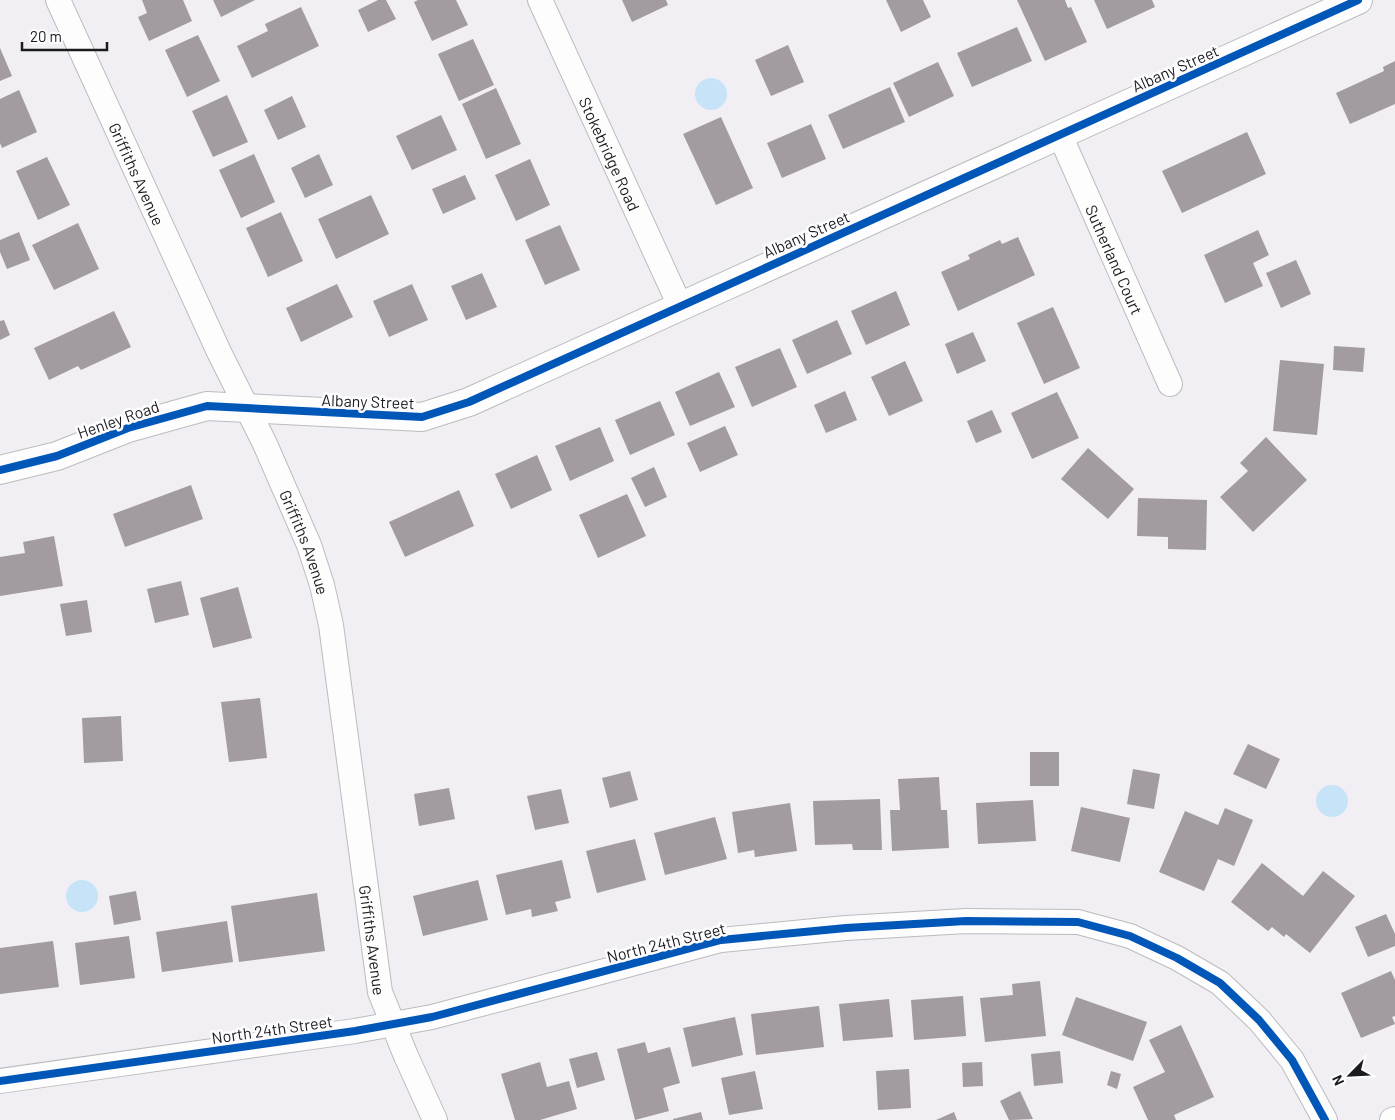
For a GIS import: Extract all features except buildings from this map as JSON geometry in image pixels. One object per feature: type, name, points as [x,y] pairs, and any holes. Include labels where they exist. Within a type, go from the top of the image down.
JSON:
[{"type":"street","name":"Griffiths Avenue","points":[[58,0],[219,352],[248,408],[309,545],[322,585],[331,625],[380,992],[435,1120]]},
{"type":"street","name":"Stokebridge Road","points":[[540,0],[680,306]]},
{"type":"street","name":"Albany Street","points":[[248,408],[422,417],[469,402],[1358,0]]},
{"type":"street","name":"Sutherland Court","points":[[1060,135],[1170,384]]},
{"type":"street","name":"Henley Road","points":[[0,470],[57,456],[128,428],[194,409],[207,406],[248,408]]},
{"type":"street","name":"North 24th Street","points":[[0,1081],[355,1032],[432,1017],[721,940],[846,928],[946,922],[1078,922],[1130,936],[1177,958],[1220,984],[1259,1020],[1292,1060],[1325,1120]]},
{"type":"water","points":[[711,78],[717,79],[722,83],[726,88],[726,100],[722,105],[717,109],[711,110],[705,109],[700,105],[696,100],[695,94],[696,88],[700,83],[705,79]]},
{"type":"water","points":[[1332,785],[1343,790],[1348,801],[1343,812],[1332,817],[1321,812],[1316,801],[1321,790]]},
{"type":"water","points":[[82,880],[93,885],[98,896],[93,907],[82,912],[71,907],[66,896],[71,885]]},
{"type":"cycle path","points":[[0,470],[57,456],[128,428],[207,406],[422,417],[469,402],[1358,0]]},
{"type":"cycle path","points":[[0,1081],[355,1031],[432,1017],[721,940],[846,928],[966,921],[1078,922],[1130,936],[1177,958],[1220,983],[1259,1020],[1292,1060],[1325,1120]]}]
